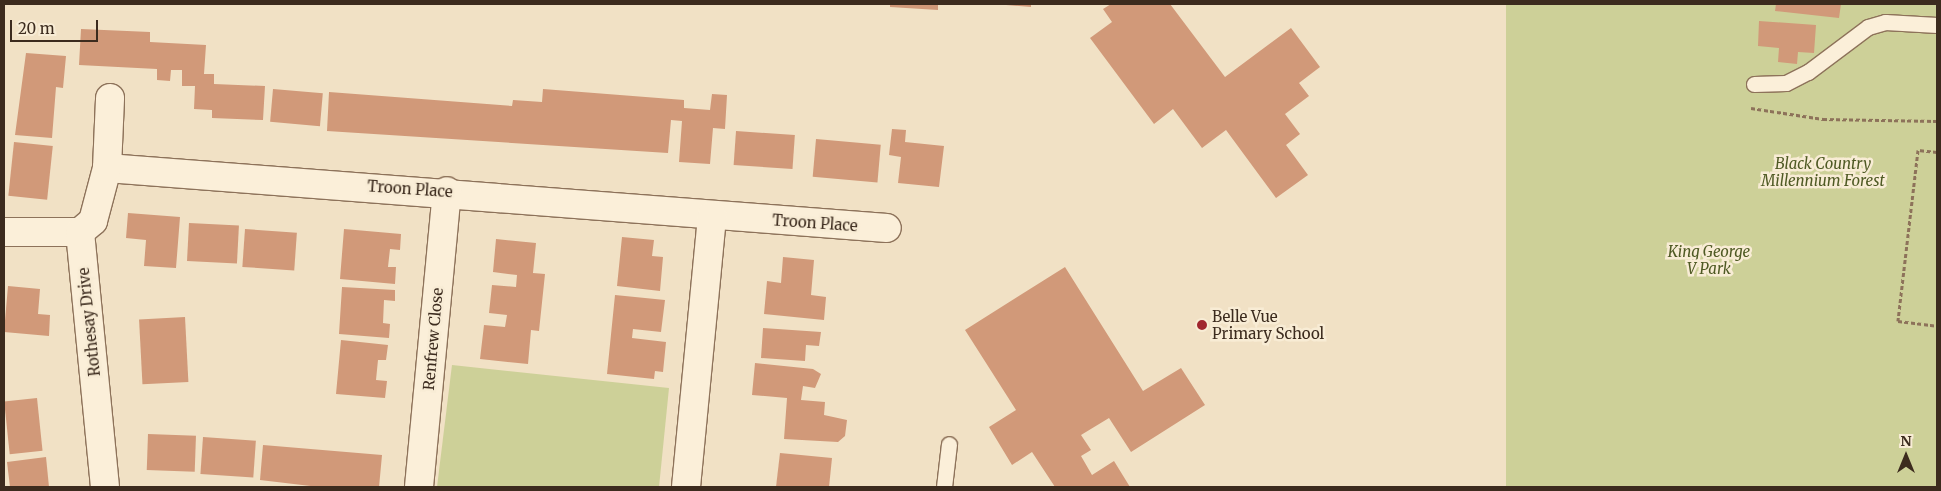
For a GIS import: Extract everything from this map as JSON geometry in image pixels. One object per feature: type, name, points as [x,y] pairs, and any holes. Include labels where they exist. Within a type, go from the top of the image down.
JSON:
[{"type":"street","points":[[4,232],[80,232],[93,221],[107,168],[110,98]]},
{"type":"street","name":"Troon Place","points":[[107,168],[447,191],[712,215],[888,228]]},
{"type":"street","name":"Renfrew Close","points":[[419,487],[447,191]]},
{"type":"street","points":[[686,487],[712,215]]},
{"type":"street","name":"Rothesay Drive","points":[[80,232],[105,487]]},
{"type":"lane","points":[[1754,84],[1786,83],[1808,72],[1868,27],[1884,22],[1937,25]]},
{"type":"lane","points":[[944,487],[949,444]]},
{"type":"path","points":[[1751,108],[1823,119],[1937,121]]},
{"type":"path","points":[[1937,152],[1918,150],[1898,321],[1937,326]]},
{"type":"green space","name":"King George V Park","points":[[1506,4],[1937,4],[1937,487],[1506,487]]},
{"type":"green space","points":[[452,365],[669,388],[659,487],[437,487]]},
{"type":"building","points":[[890,4],[938,4],[938,10],[890,7]]},
{"type":"building","points":[[994,4],[1031,4],[1031,7]]},
{"type":"building","points":[[1111,4],[1170,4],[1225,77],[1291,28],[1320,67],[1299,83],[1309,96],[1285,114],[1300,134],[1286,145],[1308,175],[1276,198],[1226,130],[1202,148],[1173,109],[1154,124],[1090,38],[1112,22],[1103,9]]},
{"type":"building","points":[[1776,4],[1841,4],[1839,18],[1775,11]]},
{"type":"building","points":[[1759,21],[1816,25],[1814,53],[1798,52],[1797,64],[1778,62],[1779,48],[1758,46]]},
{"type":"building","points":[[81,29],[150,32],[150,42],[206,45],[204,74],[214,74],[214,84],[265,86],[263,120],[212,118],[212,110],[194,109],[195,86],[182,86],[182,70],[171,70],[170,81],[157,80],[157,69],[79,65]]},
{"type":"building","points":[[26,53],[66,56],[63,88],[56,87],[52,138],[15,135]]},
{"type":"building","points":[[273,89],[323,93],[320,126],[270,122]]},
{"type":"building","points":[[543,89],[684,100],[684,108],[710,110],[712,94],[727,95],[725,129],[713,128],[710,164],[679,162],[682,121],[671,120],[668,153],[327,131],[329,92],[512,106],[513,100],[542,102]]},
{"type":"building","points":[[892,129],[906,130],[905,142],[944,146],[939,187],[898,183],[901,157],[889,155]]},
{"type":"building","points":[[736,131],[795,135],[792,169],[734,165]]},
{"type":"building","points":[[816,139],[881,145],[877,183],[813,177]]},
{"type":"building","points":[[14,142],[53,146],[47,200],[8,196]]},
{"type":"building","points":[[128,213],[180,217],[176,268],[144,266],[146,240],[126,238]]},
{"type":"building","points":[[189,223],[239,226],[237,264],[187,261]]},
{"type":"building","points":[[245,229],[297,233],[294,271],[242,267]]},
{"type":"building","points":[[344,229],[401,234],[400,250],[390,249],[388,267],[396,267],[395,284],[340,279]]},
{"type":"building","points":[[622,237],[654,240],[652,256],[663,257],[660,291],[617,286]]},
{"type":"building","points":[[496,239],[536,243],[533,273],[545,274],[539,331],[531,330],[528,364],[480,359],[484,325],[505,327],[507,315],[489,313],[492,285],[516,287],[517,275],[493,272]]},
{"type":"building","points":[[783,257],[814,260],[811,295],[826,297],[824,320],[764,314],[767,281],[781,283]]},
{"type":"building","points":[[1065,267],[1143,391],[1181,368],[1205,405],[1131,452],[1109,418],[1081,435],[1091,450],[1081,456],[1092,475],[1114,461],[1130,487],[1055,487],[1032,452],[1012,465],[989,427],[1016,410],[965,330]]},
{"type":"building","points":[[8,286],[40,289],[38,314],[50,315],[49,336],[4,332]]},
{"type":"building","points":[[342,287],[395,290],[395,301],[384,300],[383,323],[390,324],[389,338],[339,334]]},
{"type":"building","points":[[615,295],[665,300],[661,332],[633,329],[632,338],[666,342],[663,372],[655,371],[654,379],[607,374]]},
{"type":"building","points":[[185,317],[188,382],[142,384],[139,319]]},
{"type":"building","points":[[763,328],[821,332],[819,346],[806,345],[805,361],[761,358]]},
{"type":"building","points":[[341,340],[388,345],[386,360],[378,360],[376,380],[387,381],[385,398],[336,394]]},
{"type":"building","points":[[755,363],[813,369],[821,374],[815,388],[803,386],[801,400],[825,402],[824,415],[847,420],[845,436],[838,442],[784,439],[787,398],[752,395]]},
{"type":"building","points":[[37,398],[43,451],[10,454],[4,401]]},
{"type":"building","points":[[148,434],[196,436],[195,472],[147,470]]},
{"type":"building","points":[[203,437],[256,441],[253,478],[200,474]]},
{"type":"building","points":[[263,445],[382,455],[379,487],[319,487],[260,480]]},
{"type":"building","points":[[780,453],[832,458],[829,487],[776,487]]},
{"type":"building","points":[[46,457],[49,487],[10,487],[7,462]]},
{"type":"place","name":"Belle Vue Primary School","points":[[1202,325]]},
{"type":"park label","name":"Black Country Millennium Forest","points":[[1823,172]]}]
